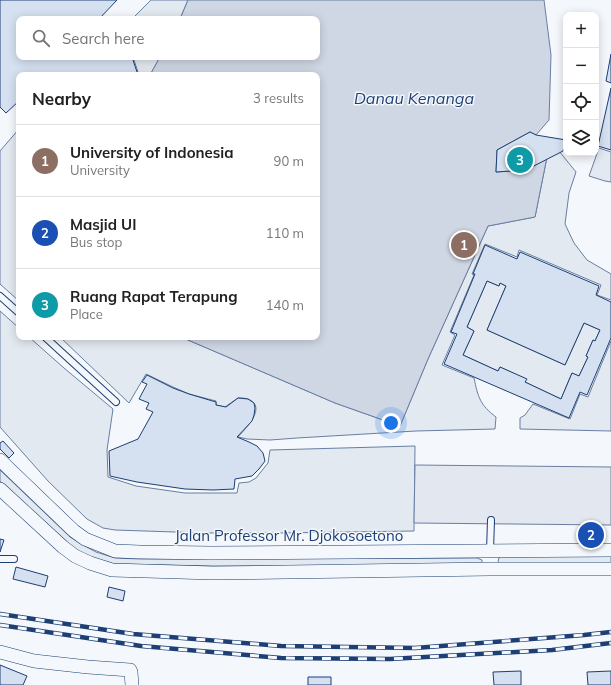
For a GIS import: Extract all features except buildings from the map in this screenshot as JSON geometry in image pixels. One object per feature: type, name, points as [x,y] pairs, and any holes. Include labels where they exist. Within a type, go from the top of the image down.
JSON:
[{"type":"street","name":"Jalan Professor Mr. Djokosoetono","points":[[0,460],[74,531],[85,539],[115,551],[227,553],[611,550]]},
{"type":"street","points":[[0,489],[62,547],[75,556],[90,563],[112,570],[213,573],[489,569],[611,569]]},
{"type":"street","points":[[489,569],[490,550]]},
{"type":"street","points":[[0,652],[34,661],[130,670],[132,685]]},
{"type":"lane","points":[[0,296],[16,310]]},
{"type":"lane","points":[[48,340],[116,402]]},
{"type":"lane","points":[[490,550],[491,520]]},
{"type":"lane","points":[[0,559],[14,559]]},
{"type":"shaded area","points":[[151,0],[188,0],[181,16],[135,16]]},
{"type":"shaded area","points":[[134,60],[158,60],[152,72],[138,72]]},
{"type":"shaded area","points":[[16,132],[16,298],[0,284],[0,151]]},
{"type":"shaded area","points":[[599,148],[611,152],[611,182],[589,176],[596,156],[599,156]]},
{"type":"shaded area","points":[[559,151],[576,172],[569,193],[565,224],[574,243],[587,260],[611,274],[611,300],[597,295],[601,285],[519,250],[517,257],[485,244],[472,274],[474,275],[450,332],[455,335],[442,365],[474,378],[480,400],[486,409],[496,417],[495,429],[416,431],[270,440],[247,439],[238,437],[250,424],[255,412],[256,407],[254,403],[248,399],[238,398],[225,407],[216,405],[216,401],[189,394],[146,374],[129,403],[63,340],[188,340],[335,403],[400,426],[428,359],[488,226],[535,217],[547,157]]},
{"type":"shaded area","points":[[487,281],[499,286],[500,283],[506,286],[487,330],[565,365],[584,323],[600,330],[595,341],[593,340],[586,356],[588,357],[579,376],[572,373],[561,399],[525,382],[526,379],[500,367],[498,371],[463,355],[474,331],[467,327]]},
{"type":"shaded area","points":[[0,311],[16,325],[16,340],[32,340],[113,409],[107,450],[108,477],[136,486],[185,493],[237,493],[239,483],[249,482],[256,478],[268,463],[270,450],[415,446],[414,531],[205,533],[115,530],[103,528],[87,519],[48,481],[0,427]]},
{"type":"shaded area","points":[[611,341],[611,431],[520,429],[520,418],[525,415],[533,404],[570,419],[580,394],[588,397]]},
{"type":"shaded area","points":[[415,465],[611,467],[611,525],[414,523]]},
{"type":"shaded area","points":[[0,470],[70,537],[96,552],[115,558],[477,558],[482,560],[482,562],[476,566],[213,566],[114,564],[93,558],[65,543],[0,481]]},
{"type":"shaded area","points":[[611,555],[611,564],[500,564],[498,561],[502,556]]},
{"type":"water","name":"Danau Kenanga","points":[[188,0],[544,0],[551,55],[549,120],[536,135],[530,132],[497,150],[496,172],[526,170],[547,157],[535,217],[488,226],[428,359],[400,426],[335,403],[188,340],[320,340],[320,72],[152,72],[158,60],[320,60],[320,16],[181,16]]},
{"type":"railway","points":[[0,614],[133,634],[281,646],[415,648],[611,632]]},
{"type":"railway","points":[[0,625],[141,646],[281,658],[390,659],[552,650],[611,643]]},
{"type":"place","name":"Ruang Rapat Terapung","points":[[520,160]]},
{"type":"place","name":"University of Indonesia","points":[[464,245]]},
{"type":"place","name":"Masjid UI","points":[[591,535]]}]
